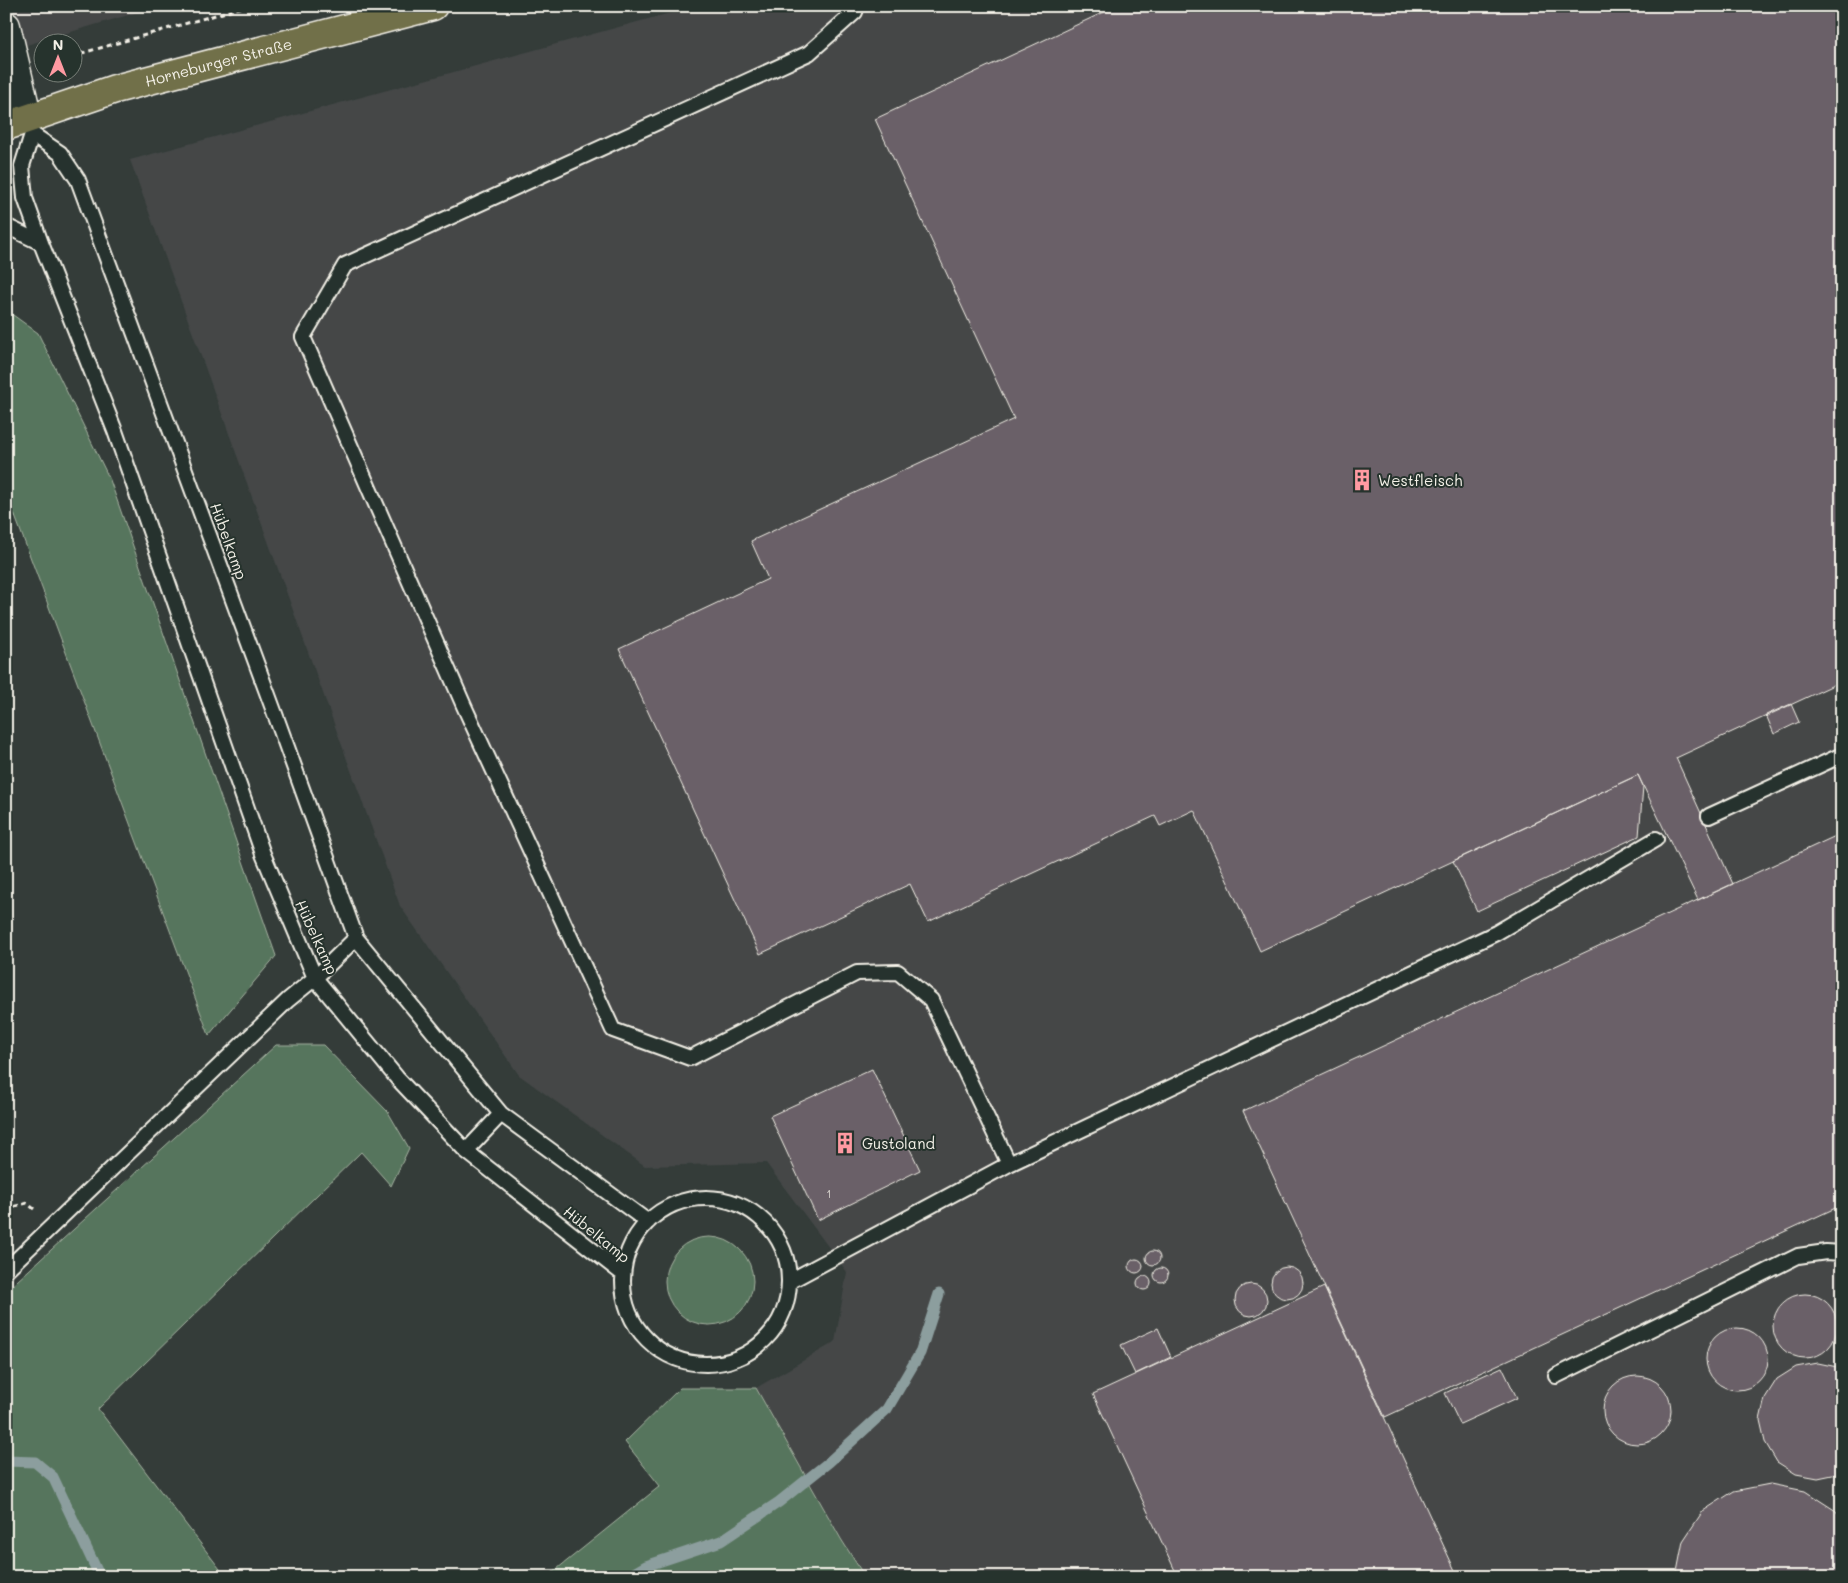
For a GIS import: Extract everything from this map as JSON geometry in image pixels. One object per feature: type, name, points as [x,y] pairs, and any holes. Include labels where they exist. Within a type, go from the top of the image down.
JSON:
[{"type":"main road","name":"Horneburger Straße","points":[[22,126],[114,88],[433,6]]},
{"type":"street","points":[[6,26],[22,126]]},
{"type":"lane","points":[[857,6],[855,12],[809,53],[345,265],[302,337],[464,706],[613,1030],[690,1058],[857,973],[898,972],[931,1000],[1010,1164]]},
{"type":"lane","name":"Hübelkamp","points":[[22,126],[60,153],[78,180],[356,938],[501,1114],[648,1222],[667,1208],[690,1200],[714,1199],[738,1204],[759,1217],[775,1235],[786,1257],[790,1281],[787,1303],[778,1324],[764,1342],[745,1355],[724,1363],[702,1364],[680,1360],[659,1350],[638,1330],[626,1303],[623,1274],[466,1151],[397,1078],[315,978],[263,854],[115,430],[25,198],[22,166],[22,126]]},
{"type":"lane","points":[[6,226],[41,243]]},
{"type":"lane","points":[[1709,816],[1842,755]]},
{"type":"lane","points":[[790,1281],[1010,1164],[1496,934],[1656,839]]},
{"type":"lane","points":[[6,1270],[281,1007],[315,978],[356,938]]},
{"type":"lane","points":[[466,1151],[501,1114]]},
{"type":"lane","points":[[623,1274],[632,1245],[648,1222]]},
{"type":"lane","points":[[1556,1376],[1798,1256],[1826,1252],[1842,1253]]},
{"type":"path","points":[[82,53],[247,6]]},
{"type":"shaded area","points":[[6,6],[159,6],[71,32],[32,32],[32,43],[6,51]]},
{"type":"shaded area","points":[[696,6],[1842,6],[1842,1577],[865,1577],[841,1539],[756,1388],[835,1342],[847,1272],[766,1163],[645,1166],[519,1075],[400,906],[130,160]]},
{"type":"green space","points":[[6,310],[38,333],[110,480],[276,956],[209,1035],[6,492]]},
{"type":"green space","points":[[276,1045],[323,1045],[388,1112],[409,1148],[391,1186],[361,1152],[98,1409],[226,1577],[6,1577],[6,1291]]},
{"type":"green space","points":[[709,1237],[726,1241],[740,1250],[749,1264],[753,1281],[749,1298],[740,1312],[726,1321],[709,1325],[692,1321],[678,1312],[669,1298],[665,1281],[669,1264],[678,1250],[692,1241]]},
{"type":"green space","points":[[680,1388],[756,1388],[841,1539],[865,1577],[547,1577],[660,1486],[625,1442]]},
{"type":"building","name":"Westfleisch","points":[[1117,6],[1842,6],[1842,681],[1676,758],[1733,884],[1698,900],[1638,775],[1260,951],[1194,810],[1160,826],[1155,816],[928,922],[910,884],[760,954],[619,649],[768,579],[751,541],[1014,419],[875,119]]},
{"type":"building","points":[[1791,704],[1799,722],[1774,734],[1766,715]]},
{"type":"building","points":[[1638,775],[1643,786],[1639,836],[1477,911],[1453,861]]},
{"type":"building","points":[[1842,833],[1842,1205],[1385,1417],[1243,1111]]},
{"type":"building","name":"Gustoland","points":[[872,1069],[920,1170],[818,1220],[770,1116]]},
{"type":"building","points":[[1150,1251],[1156,1251],[1160,1258],[1156,1265],[1150,1265],[1146,1261],[1146,1255]]},
{"type":"building","points":[[1133,1259],[1139,1259],[1143,1266],[1139,1273],[1133,1273],[1129,1269],[1129,1263]]},
{"type":"building","points":[[1287,1267],[1299,1271],[1303,1283],[1299,1295],[1287,1299],[1275,1295],[1271,1283],[1275,1271]]},
{"type":"building","points":[[1158,1268],[1164,1268],[1168,1275],[1164,1282],[1158,1282],[1154,1278],[1154,1272]]},
{"type":"building","points":[[1141,1276],[1147,1276],[1151,1283],[1147,1290],[1141,1290],[1137,1286],[1137,1280]]},
{"type":"building","points":[[1251,1284],[1257,1285],[1262,1289],[1266,1294],[1266,1306],[1262,1311],[1257,1315],[1251,1316],[1245,1315],[1240,1311],[1236,1306],[1235,1300],[1236,1294],[1240,1289],[1245,1285]]},
{"type":"building","points":[[1324,1287],[1458,1577],[1178,1577],[1093,1394]]},
{"type":"building","points":[[1805,1294],[1823,1300],[1831,1308],[1837,1326],[1831,1344],[1823,1352],[1805,1358],[1787,1352],[1779,1344],[1773,1326],[1779,1308],[1787,1300]]},
{"type":"building","points":[[1158,1328],[1171,1357],[1135,1374],[1121,1345]]},
{"type":"building","points":[[1737,1328],[1749,1330],[1759,1337],[1766,1347],[1768,1359],[1766,1371],[1759,1381],[1749,1388],[1737,1390],[1725,1388],[1715,1381],[1708,1371],[1706,1359],[1708,1347],[1715,1337],[1725,1330]]},
{"type":"building","points":[[1818,1363],[1842,1368],[1842,1473],[1818,1478],[1796,1474],[1777,1462],[1765,1442],[1760,1420],[1765,1398],[1777,1379],[1796,1367]]},
{"type":"building","points":[[1502,1367],[1517,1398],[1460,1424],[1445,1393]]},
{"type":"building","points":[[1630,1376],[1644,1376],[1656,1381],[1666,1391],[1671,1403],[1671,1417],[1666,1429],[1656,1439],[1644,1444],[1630,1444],[1618,1439],[1608,1429],[1603,1417],[1603,1403],[1608,1391],[1618,1381]]},
{"type":"building","points":[[1770,1484],[1805,1491],[1836,1511],[1842,1520],[1842,1577],[1676,1577],[1683,1541],[1703,1511],[1734,1491]]},
{"type":"waterway","points":[[627,1577],[646,1566],[721,1541],[779,1502],[829,1462],[887,1409],[920,1353],[939,1294]]},
{"type":"waterway","points":[[6,1461],[35,1462],[53,1477],[100,1577]]},
{"type":"place","name":"Westfleisch","points":[[1362,480]]},
{"type":"place","name":"Gustoland","points":[[845,1143]]}]
